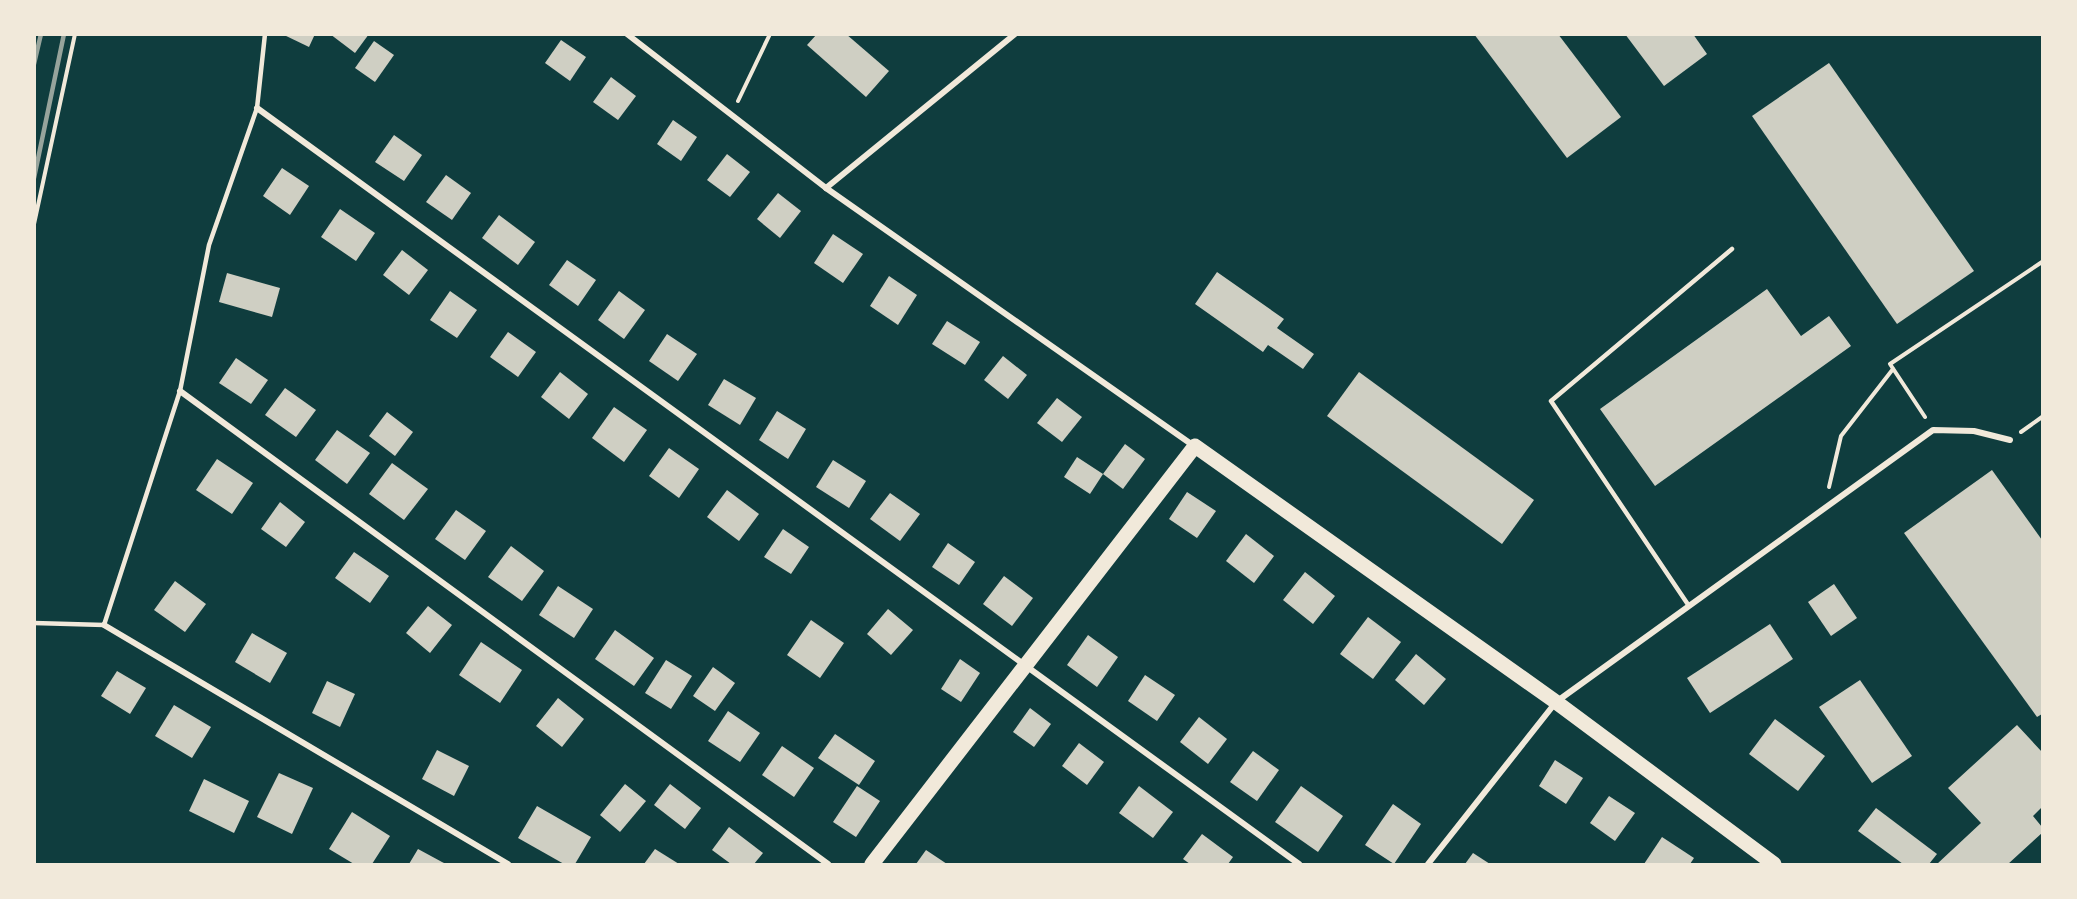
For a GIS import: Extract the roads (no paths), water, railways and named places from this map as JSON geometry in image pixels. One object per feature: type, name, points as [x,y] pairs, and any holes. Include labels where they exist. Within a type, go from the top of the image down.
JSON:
[{"type":"main road","points":[[872,864],[1195,446],[1556,702],[1774,864]]},
{"type":"street","points":[[627,34],[826,188],[1195,446]]},
{"type":"street","points":[[826,188],[1015,34]]},
{"type":"street","points":[[258,108],[1023,667],[1299,864]]},
{"type":"street","points":[[180,391],[828,864]]},
{"type":"street","points":[[1428,864],[1556,702],[1933,430],[1974,431],[2010,440]]},
{"type":"street","points":[[104,625],[508,864]]},
{"type":"lane","points":[[34,622],[104,625],[180,391],[209,245],[258,108],[265,34]]},
{"type":"lane","points":[[1689,606],[1551,401],[1732,249]]},
{"type":"railway","points":[[34,64],[41,34]]},
{"type":"railway","points":[[34,178],[64,34]]}]
